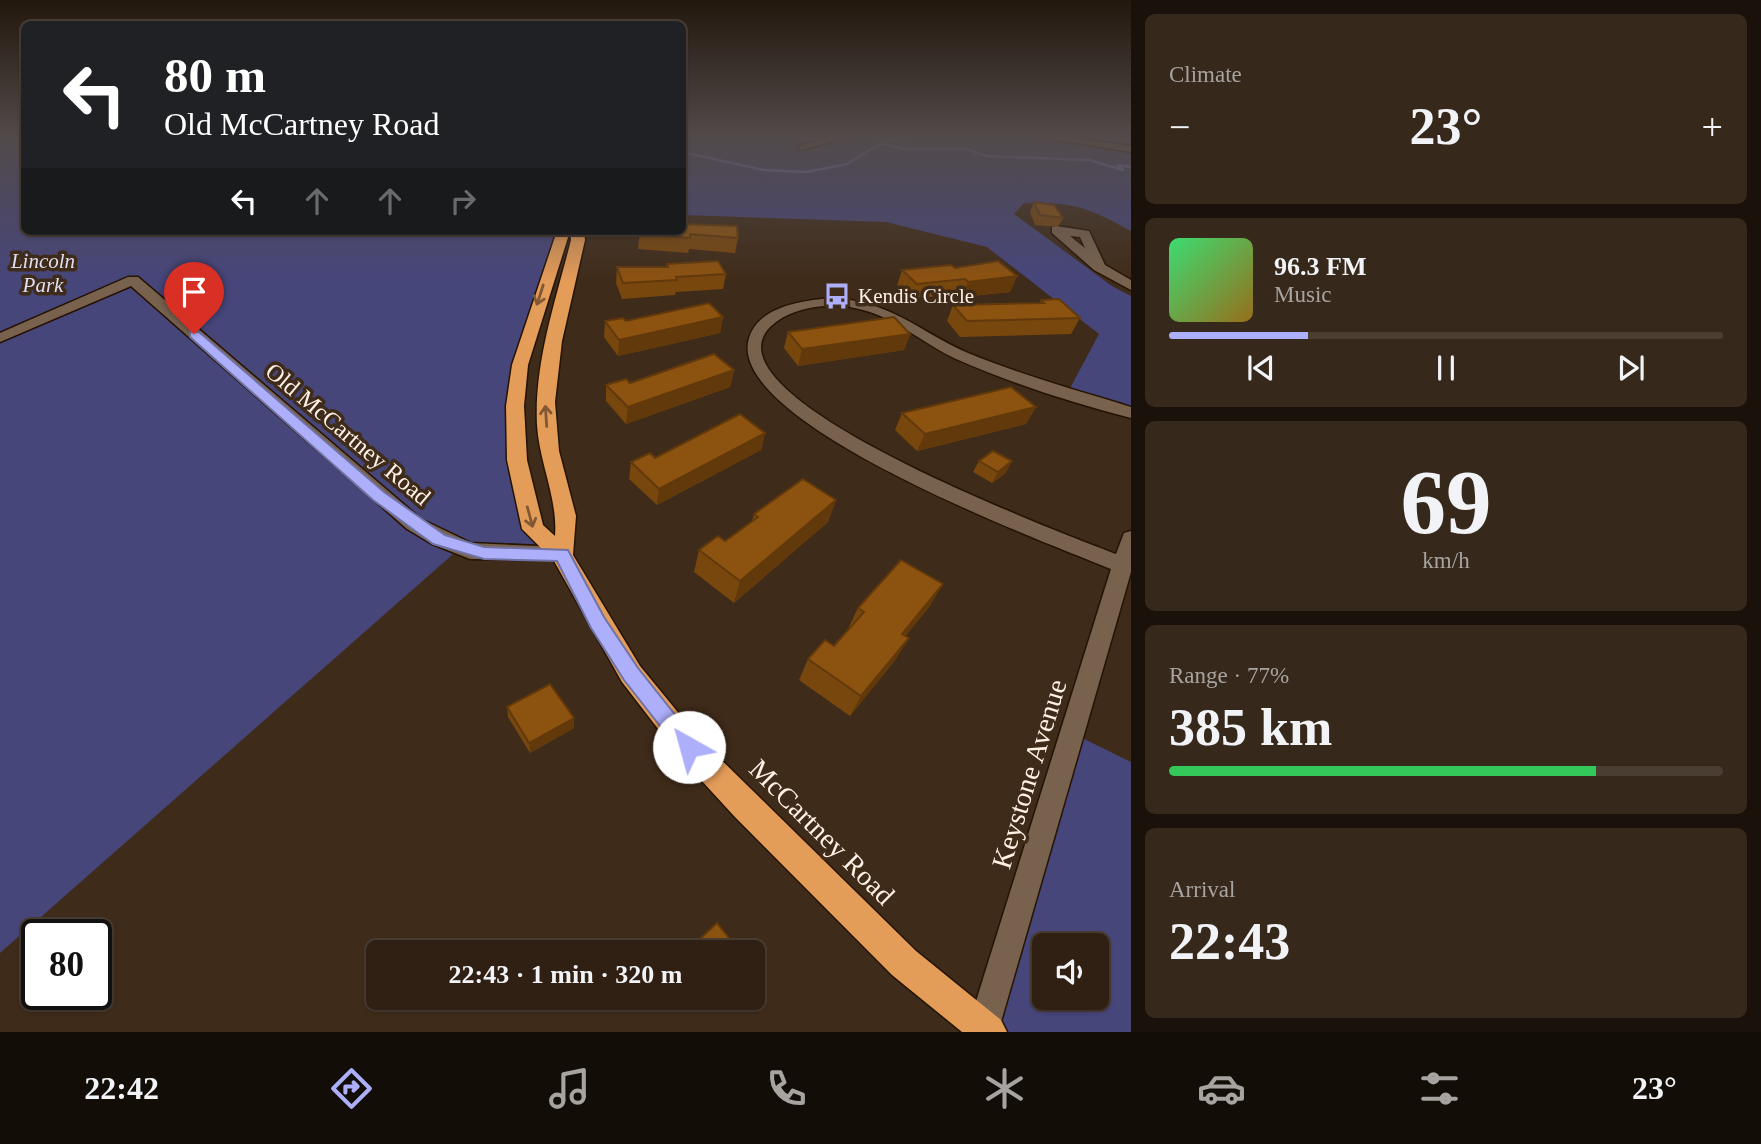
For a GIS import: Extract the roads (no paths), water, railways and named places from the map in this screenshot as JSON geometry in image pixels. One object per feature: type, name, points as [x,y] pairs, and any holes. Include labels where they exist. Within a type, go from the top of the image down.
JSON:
[{"type":"highway","name":"McCartney Road","points":[[562,235],[520,365],[515,406],[517,460],[533,529],[562,555],[598,622],[631,674],[689,747],[744,806],[904,962],[987,1030]]},
{"type":"highway","points":[[562,555],[568,537],[566,518],[549,451],[545,404],[548,371],[577,235]]},
{"type":"street","points":[[1099,267],[1131,286]]},
{"type":"street","name":"Old McCartney Road","points":[[0,338],[133,280],[414,524],[439,539],[470,551],[562,555]]},
{"type":"street","points":[[1123,565],[933,486],[858,446],[775,386],[758,363],[755,342],[765,323],[791,307],[813,302],[862,304],[894,315],[963,356],[1131,413]]},
{"type":"street","name":"Keystone Avenue","points":[[987,1030],[1131,538]]},
{"type":"place","name":"Kendis Circle","points":[[837,296]]},
{"type":"park label","name":"Lincoln Park","points":[[43,273]]}]
